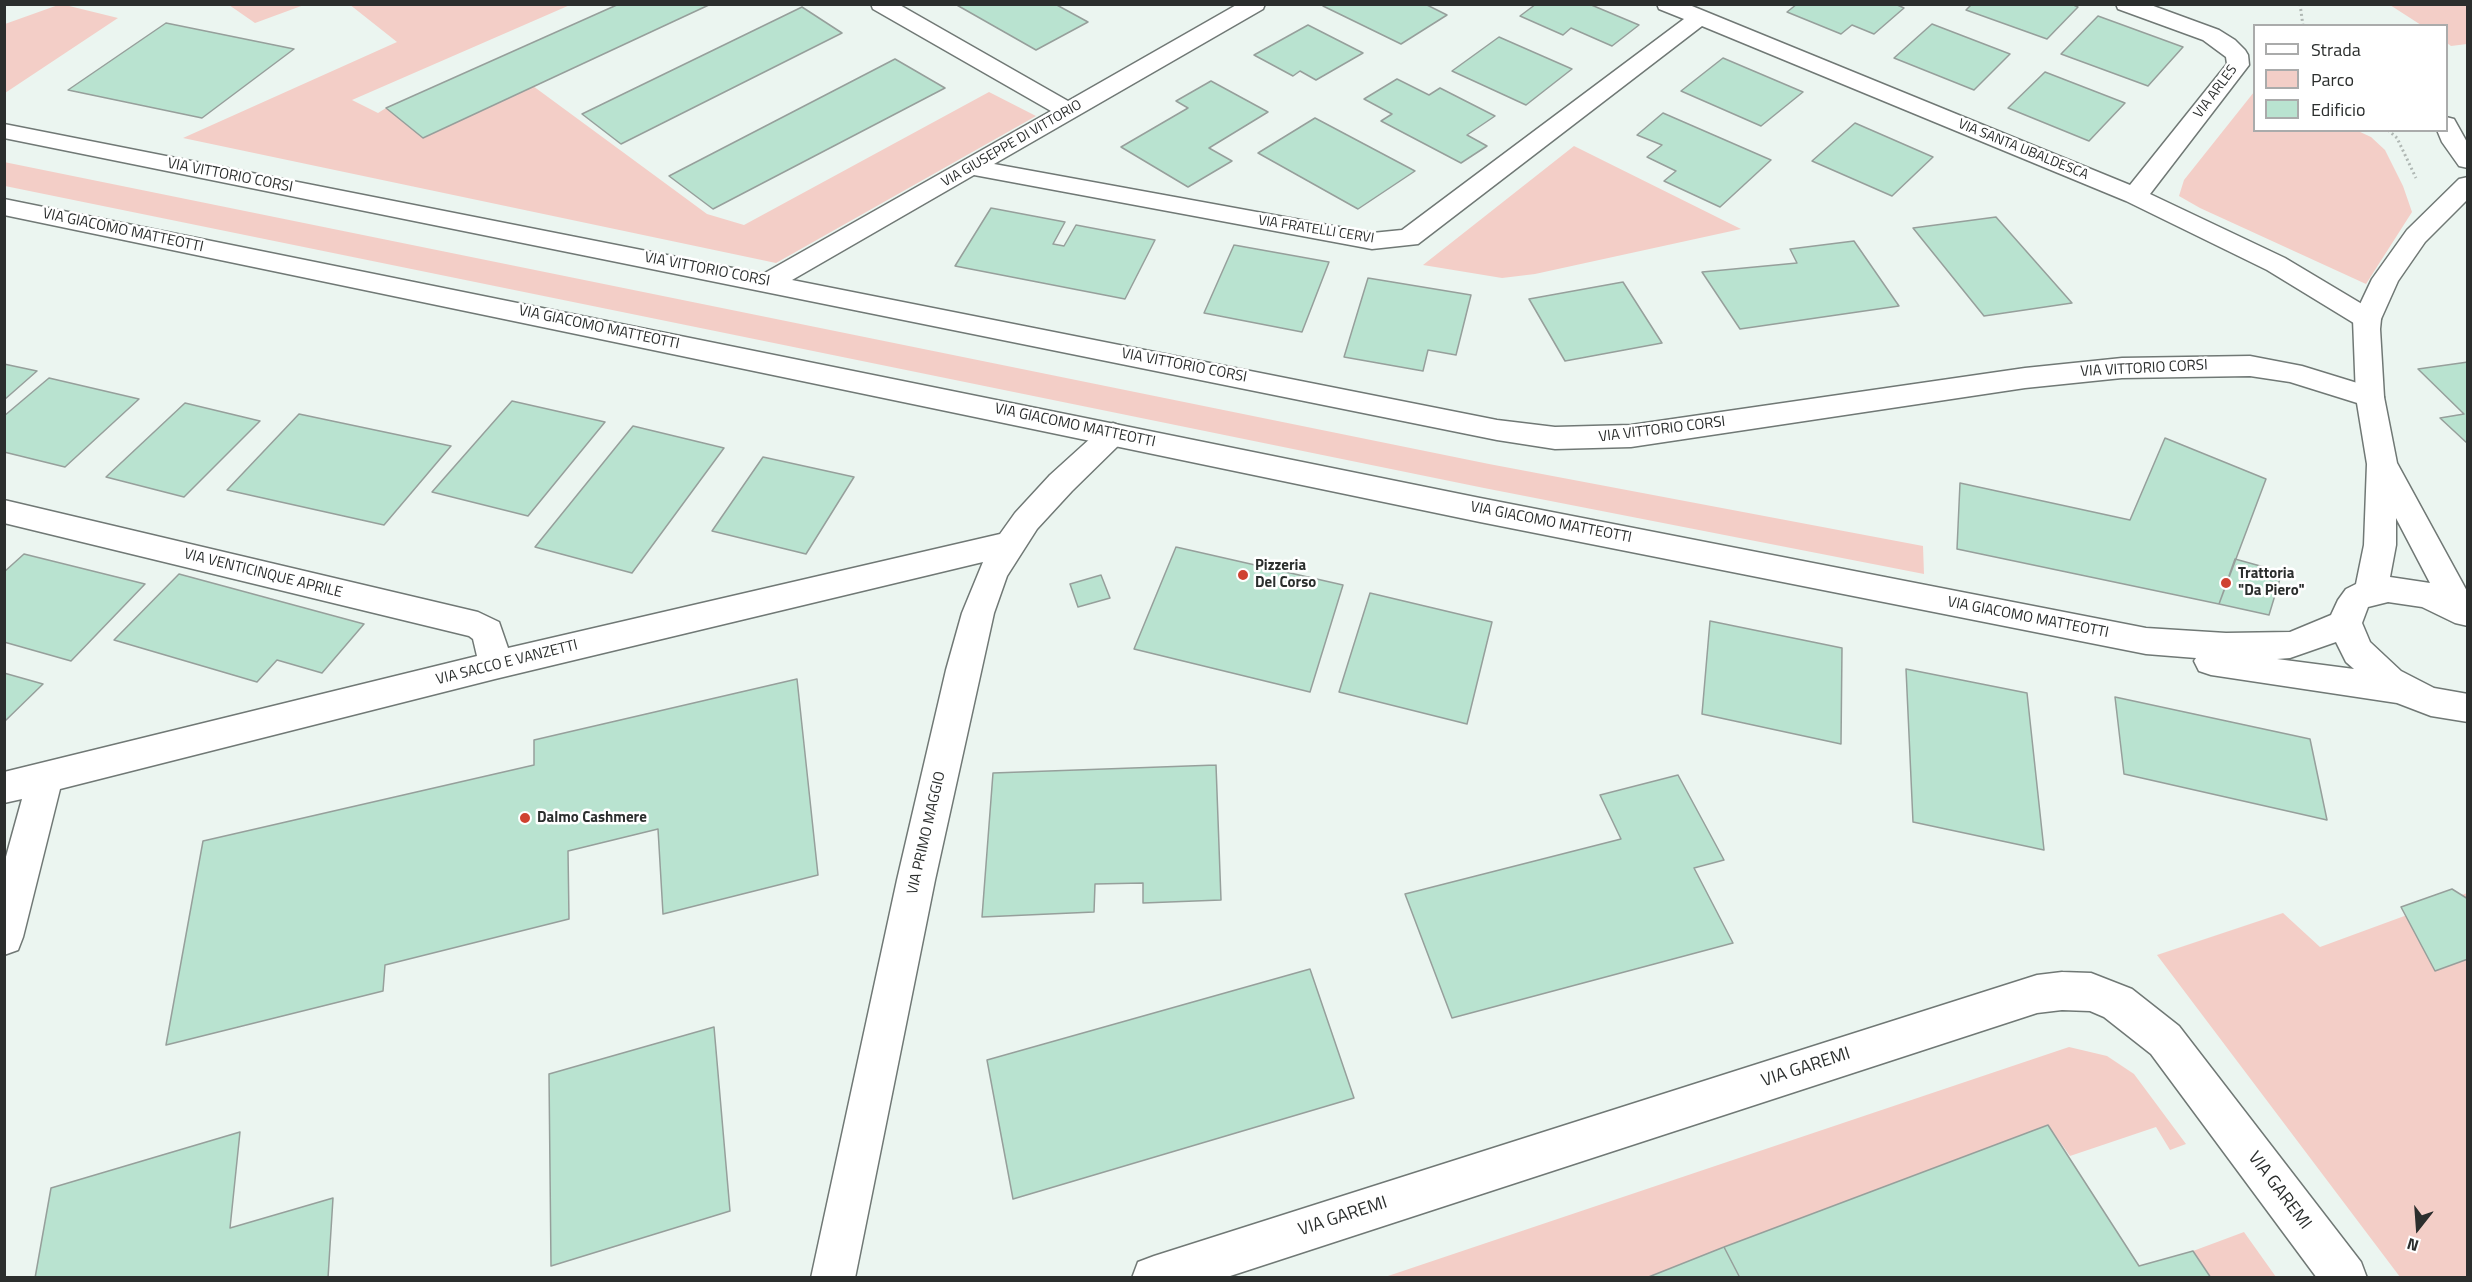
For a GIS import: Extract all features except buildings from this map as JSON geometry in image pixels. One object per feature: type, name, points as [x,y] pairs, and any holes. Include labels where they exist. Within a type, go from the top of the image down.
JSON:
[{"type":"street","points":[[881,4],[1070,111]]},
{"type":"street","name":"VIA GIUSEPPE DI VITTORIO","points":[[769,282],[1256,4]]},
{"type":"street","name":"VIA SANTA UBALDESCA","points":[[1667,4],[2135,196],[2276,264],[2367,319]]},
{"type":"street","name":"VIA ARLES","points":[[2126,4],[2211,35],[2227,45],[2237,55],[2238,65],[2135,196]]},
{"type":"street","name":"VIA FRATELLI CERVI","points":[[971,167],[1372,241],[1409,238],[1699,18]]},
{"type":"street","points":[[2451,119],[2454,142],[2468,161]]},
{"type":"street","name":"VIA VITTORIO CORSI","points":[[4,131],[769,282],[1497,430],[1555,438],[1631,436],[2025,378],[2122,368],[2250,366],[2292,373],[2370,397]]},
{"type":"street","points":[[2371,591],[2380,545],[2382,463],[2370,397],[2367,319],[2385,279],[2416,236],[2468,184]]},
{"type":"street","name":"VIA GIACOMO MATTEOTTI","points":[[4,207],[1480,510],[2146,641]]},
{"type":"street","name":"VIA PRIMO MAGGIO","points":[[833,1278],[916,880],[963,669],[991,576],[1026,521],[1061,483],[1113,434]]},
{"type":"street","points":[[2382,463],[2464,613]]},
{"type":"street","name":"VIA VENTICINQUE APRILE","points":[[4,511],[478,626],[487,632],[495,665]]},
{"type":"street","name":"VIA SACCO E VANZETTI","points":[[4,789],[495,665],[1011,543]]},
{"type":"street","points":[[2464,613],[2428,596],[2407,590],[2371,591],[2357,598],[2353,603],[2346,623],[2358,652],[2372,667],[2404,690],[2431,702],[2468,708]]},
{"type":"street","points":[[2146,641],[2226,646],[2290,645],[2312,639],[2346,623]]},
{"type":"street","points":[[2146,641],[2214,662],[2404,690]]},
{"type":"street","points":[[4,937],[45,780]]},
{"type":"street","name":"VIA GAREMI","points":[[1154,1278],[2037,994],[2062,990],[2091,992],[2118,1003],[2165,1040],[2345,1278]]},
{"type":"path","points":[[2300,4],[2303,24]]},
{"type":"path","points":[[2390,132],[2397,138],[2435,217]]},
{"type":"green space","points":[[61,4],[118,18],[5,93],[5,24]]},
{"type":"green space","points":[[230,4],[304,5],[255,23]]},
{"type":"green space","points":[[349,4],[570,5],[352,100],[378,113],[386,108],[424,138],[533,86],[707,214],[744,225],[989,92],[1036,116],[776,263],[183,138],[397,42]]},
{"type":"green space","points":[[2390,5],[2467,5],[2467,44],[2451,46],[2448,44],[2448,24],[2419,24]]},
{"type":"green space","points":[[2253,93],[2253,132],[2360,132],[2371,137],[2385,150],[2403,186],[2412,212],[2366,284],[2200,208],[2179,196],[2184,180]]},
{"type":"green space","points":[[1574,146],[1741,229],[1535,274],[1502,278],[1423,265]]},
{"type":"green space","points":[[4,162],[1489,464],[1923,546],[1924,574],[1484,488],[5,186]]},
{"type":"green space","points":[[2467,893],[2467,1277],[2400,1277],[2157,955],[2283,913],[2320,947]]},
{"type":"green space","points":[[2069,1047],[2107,1056],[2134,1074],[2186,1144],[2170,1150],[2156,1127],[2070,1156],[2048,1125],[1725,1247],[1740,1277],[1382,1278]]},
{"type":"green space","points":[[2244,1232],[2276,1277],[2211,1277],[2193,1251]]},
{"type":"place","name":"Pizzeria Del Corso","points":[[1243,575]]},
{"type":"place","name":"Trattoria \"Da Piero\"","points":[[2226,583]]},
{"type":"place","name":"Dalmo Cashmere","points":[[525,818]]}]
